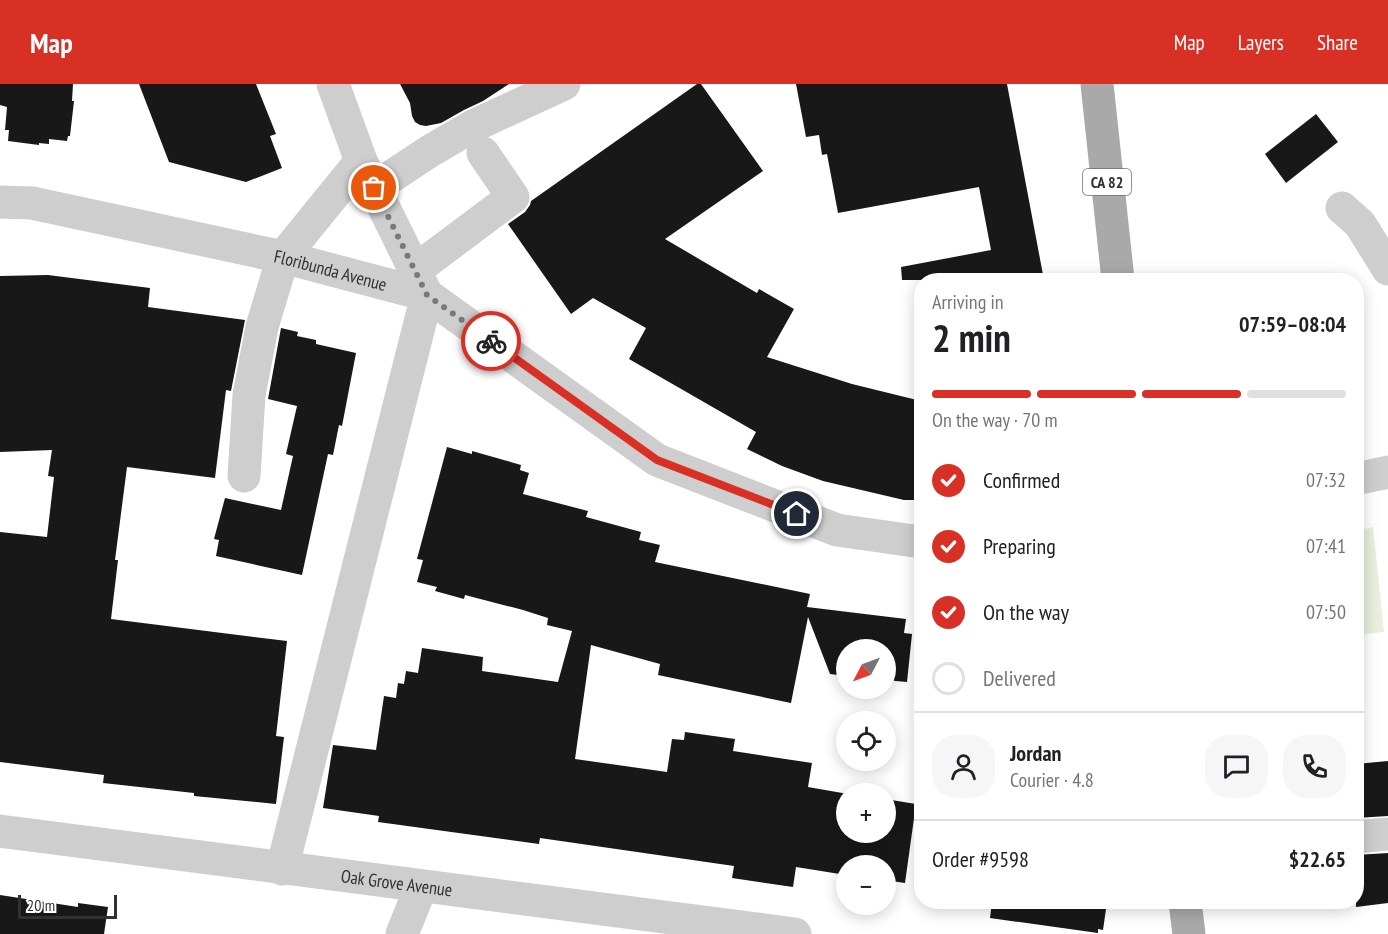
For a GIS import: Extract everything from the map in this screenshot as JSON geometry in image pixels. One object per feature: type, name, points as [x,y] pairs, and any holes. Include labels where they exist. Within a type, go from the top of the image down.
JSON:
[{"type":"main road","name":"CA 82","points":[[1097,84],[1117,273]]},
{"type":"main road","points":[[1186,909],[1189,934]]},
{"type":"street","points":[[333,84],[368,175],[421,283]]},
{"type":"street","points":[[244,476],[249,395],[262,327],[283,257],[368,175],[430,151],[473,126],[564,84]]},
{"type":"street","points":[[282,868],[421,283],[513,197],[483,153]]},
{"type":"street","name":"Floribunda Avenue","points":[[0,202],[32,203],[283,257],[421,283],[657,460],[837,530],[914,541]]},
{"type":"street","points":[[1342,208],[1360,224],[1388,270]]},
{"type":"street","points":[[1364,477],[1388,472]]},
{"type":"street","name":"Oak Grove Avenue","points":[[0,831],[795,934]]},
{"type":"street","points":[[1364,836],[1388,834]]},
{"type":"street","points":[[402,934],[421,887]]},
{"type":"green space","points":[[1373,527],[1384,632],[1364,634],[1364,529]]},
{"type":"building","points":[[0,84],[73,84],[72,101],[74,101],[70,136],[67,141],[49,139],[49,144],[39,143],[39,145],[8,141],[9,130],[5,130],[7,107],[0,105]]},
{"type":"building","points":[[139,84],[256,84],[276,134],[270,136],[282,168],[246,182],[169,162]]},
{"type":"building","points":[[400,84],[509,84],[483,101],[441,123],[426,126],[415,122],[410,103]]},
{"type":"building","points":[[697,84],[701,84],[763,171],[665,239],[757,293],[759,289],[794,309],[767,357],[852,384],[914,399],[914,500],[904,500],[823,481],[782,466],[747,449],[756,432],[629,359],[646,328],[593,298],[571,314],[508,224],[525,212],[531,201]]},
{"type":"building","points":[[796,84],[1007,84],[1043,273],[914,273],[914,280],[902,280],[901,267],[991,250],[979,187],[838,213],[827,154],[822,155],[819,135],[806,137]]},
{"type":"building","points":[[1316,114],[1338,142],[1286,183],[1265,154]]},
{"type":"building","points":[[48,275],[150,288],[148,307],[245,320],[231,391],[226,390],[215,478],[127,467],[115,560],[118,560],[111,619],[287,641],[276,736],[284,737],[276,804],[194,796],[194,793],[103,783],[104,775],[0,762],[0,532],[47,537],[54,477],[48,476],[52,450],[0,452],[0,276]]},
{"type":"building","points":[[281,328],[298,332],[297,336],[316,340],[316,344],[356,353],[342,426],[339,425],[333,455],[328,454],[302,575],[216,556],[219,540],[214,539],[225,498],[281,510],[293,456],[286,454],[297,406],[268,399]]},
{"type":"building","points":[[447,447],[472,454],[472,451],[521,465],[520,470],[529,473],[523,494],[588,511],[586,517],[641,532],[639,540],[660,545],[655,562],[810,594],[807,607],[906,619],[904,633],[912,634],[907,682],[896,681],[896,639],[836,639],[836,675],[830,674],[808,617],[791,703],[658,675],[660,664],[591,645],[575,759],[667,772],[672,739],[684,740],[685,732],[735,739],[733,751],[812,763],[808,787],[836,792],[836,843],[896,843],[896,801],[914,804],[905,883],[896,882],[896,855],[836,855],[836,873],[796,867],[793,887],[732,878],[734,866],[540,838],[539,844],[378,822],[379,816],[323,808],[333,745],[376,750],[384,696],[396,698],[398,683],[404,684],[406,671],[418,673],[422,648],[483,657],[482,671],[558,682],[572,631],[547,625],[548,618],[523,610],[465,595],[464,599],[435,591],[437,587],[417,582],[423,560],[417,559]]},
{"type":"building","points":[[1388,761],[1388,816],[1364,818],[1364,763]]},
{"type":"building","points":[[1388,853],[1388,903],[1364,906],[1364,854]]},
{"type":"building","points":[[0,895],[78,907],[78,903],[108,907],[104,934],[0,934]]},
{"type":"building","points":[[991,909],[1106,909],[1103,930],[1098,929],[1098,933],[990,918]]},
{"type":"way so far","points":[[374,188],[427,295],[491,341]]},
{"type":"route","points":[[491,341],[657,460],[797,514]]}]
